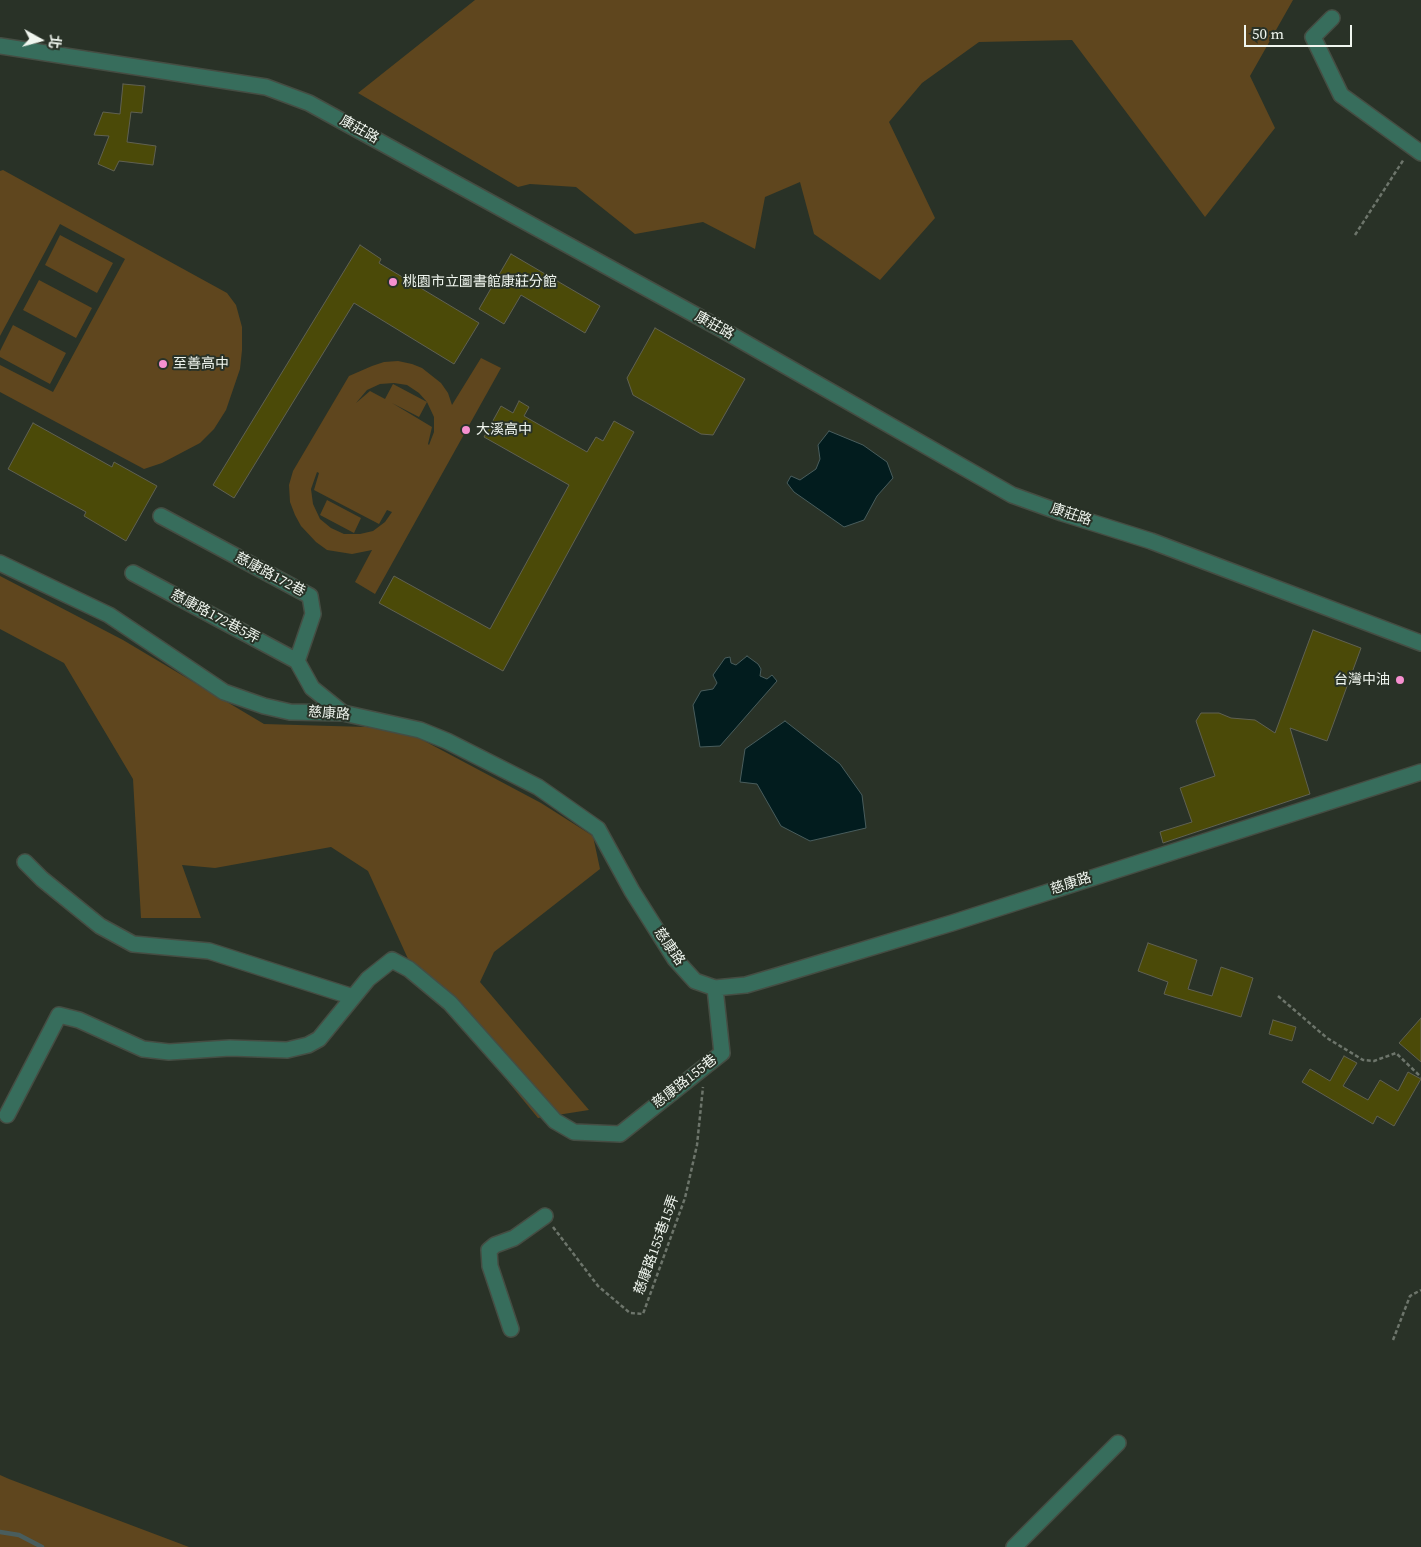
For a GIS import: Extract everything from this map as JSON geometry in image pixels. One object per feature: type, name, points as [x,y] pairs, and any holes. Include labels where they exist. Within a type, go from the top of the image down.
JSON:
[{"type":"street","points":[[1332,18],[1313,37],[1341,95],[1417,151]]},
{"type":"street","name":"康莊路","points":[[0,46],[266,87],[309,102],[721,329],[1012,495],[1151,541],[1421,643]]},
{"type":"street","name":"慈康路172巷","points":[[161,516],[310,596],[313,614],[297,661]]},
{"type":"street","name":"慈康路","points":[[0,563],[109,615],[224,692],[264,706],[290,712],[343,713],[420,730],[538,787],[598,829],[632,891],[675,959],[695,981],[715,988],[746,985],[898,939],[1421,772]]},
{"type":"street","name":"慈康路172巷5弄","points":[[133,573],[297,661]]},
{"type":"street","points":[[297,661],[312,688],[343,713]]},
{"type":"street","points":[[7,1115],[59,1015],[79,1020],[143,1048],[168,1052],[230,1048],[287,1050],[308,1045],[319,1038],[353,997],[209,951],[133,944],[100,926],[42,879],[25,862]]},
{"type":"street","name":"慈康路155巷","points":[[353,997],[368,979],[392,960],[409,969],[450,1003],[555,1121],[574,1132],[620,1134],[722,1053],[715,988]]},
{"type":"street","points":[[511,1328],[490,1266],[489,1250],[495,1245],[514,1238],[545,1216]]},
{"type":"street","points":[[1014,1547],[1118,1443]]},
{"type":"path","points":[[1355,235],[1401,162],[1417,151]]},
{"type":"path","points":[[1278,996],[1327,1038],[1363,1060],[1374,1061],[1396,1053],[1421,1076]]},
{"type":"path","name":"慈康路155巷15弄","points":[[545,1216],[598,1286],[630,1313],[642,1314],[685,1198],[697,1145],[706,1066]]},
{"type":"path","points":[[1394,1340],[1410,1296],[1421,1290]]},
{"type":"shaded area","points":[[475,0],[1293,0],[1250,76],[1275,128],[1205,217],[1072,40],[979,42],[922,83],[889,122],[935,218],[880,280],[814,234],[800,182],[765,197],[755,249],[703,222],[635,234],[576,187],[530,184],[518,187],[358,93]]},
{"type":"shaded area","points":[[3,170],[227,293],[236,305],[242,327],[240,369],[226,410],[214,429],[200,443],[162,463],[144,469],[0,392],[0,365],[53,392],[125,259],[60,224],[0,336],[0,171]]},
{"type":"shaded area","points":[[60,235],[113,263],[97,293],[45,265]]},
{"type":"shaded area","points":[[39,280],[92,308],[76,338],[23,310]]},
{"type":"shaded area","points":[[13,325],[66,353],[50,384],[0,357],[0,351]]},
{"type":"shaded area","points":[[481,358],[501,368],[375,594],[355,582],[372,550],[352,554],[327,550],[316,542],[301,526],[290,502],[289,485],[293,471],[349,376],[372,366],[384,362],[398,361],[422,368],[441,383],[448,393],[452,405]],"holes":[[[394,383],[407,385],[419,393],[427,402],[393,384],[385,399],[370,391],[356,403],[367,390],[380,384]],[[427,402],[434,417],[434,432],[429,445],[432,427],[392,403],[419,417]],[[317,472],[319,473],[314,490],[379,524],[387,510],[392,512],[385,522],[373,531],[360,534],[344,534],[331,528],[320,519],[313,504],[311,489]]]},
{"type":"shaded area","points":[[327,500],[361,518],[354,533],[320,515]]},
{"type":"shaded area","points":[[0,576],[123,640],[264,724],[400,728],[541,803],[593,836],[600,869],[494,952],[480,982],[589,1110],[538,1118],[409,961],[368,871],[331,847],[215,868],[182,865],[201,918],[141,918],[133,779],[64,663],[0,629]]},
{"type":"shaded area","points":[[0,1475],[9,1479],[189,1547],[0,1547]]},
{"type":"water","points":[[829,431],[863,445],[887,462],[893,478],[877,496],[864,520],[844,527],[794,492],[787,483],[791,476],[800,480],[816,469],[820,459],[818,445]]},
{"type":"water","points":[[747,656],[758,664],[761,669],[760,676],[767,679],[772,675],[777,681],[720,746],[700,747],[693,705],[701,691],[713,689],[717,683],[713,675],[725,658],[730,657],[731,663],[736,665]]},
{"type":"water","points":[[785,721],[840,764],[862,795],[866,828],[810,841],[781,826],[757,784],[740,782],[745,749]]},
{"type":"building","points":[[123,84],[145,86],[142,113],[131,112],[127,142],[156,146],[153,165],[119,161],[114,171],[98,164],[109,136],[94,135],[103,112],[120,114]]},
{"type":"building","points":[[360,245],[381,259],[379,263],[479,323],[454,364],[354,303],[234,498],[213,485]]},
{"type":"building","points":[[511,254],[600,306],[585,333],[521,295],[504,324],[479,309]]},
{"type":"building","points":[[655,328],[745,379],[713,435],[701,434],[633,395],[627,378]]},
{"type":"building","points":[[519,401],[529,407],[524,416],[587,452],[596,437],[603,441],[614,421],[634,432],[503,671],[379,603],[394,576],[490,629],[569,485],[484,437],[501,406],[513,413]]},
{"type":"building","points":[[33,423],[112,467],[114,462],[157,486],[126,541],[84,516],[86,512],[8,469]]},
{"type":"building","points":[[1313,630],[1361,648],[1327,741],[1290,728],[1310,794],[1163,843],[1160,832],[1192,822],[1180,788],[1215,776],[1196,721],[1201,713],[1219,713],[1231,718],[1255,720],[1275,733]]},
{"type":"building","points":[[1148,943],[1197,960],[1188,989],[1212,996],[1221,967],[1253,978],[1241,1017],[1164,994],[1168,982],[1138,971]]},
{"type":"building","points":[[1421,1018],[1421,1062],[1399,1043]]},
{"type":"building","points":[[1273,1020],[1296,1027],[1292,1041],[1269,1034]]},
{"type":"building","points":[[1344,1056],[1357,1063],[1343,1086],[1368,1100],[1380,1080],[1398,1091],[1408,1072],[1421,1079],[1394,1126],[1377,1116],[1373,1124],[1302,1082],[1310,1069],[1330,1081]]},
{"type":"waterway","points":[[0,1532],[19,1535],[42,1547]]},
{"type":"place","name":"桃園市立圖書館康莊分館","points":[[393,282]]},
{"type":"place","name":"至善高中","points":[[163,364]]},
{"type":"place","name":"大溪高中","points":[[466,430]]},
{"type":"place","name":"台灣中油","points":[[1400,680]]}]
